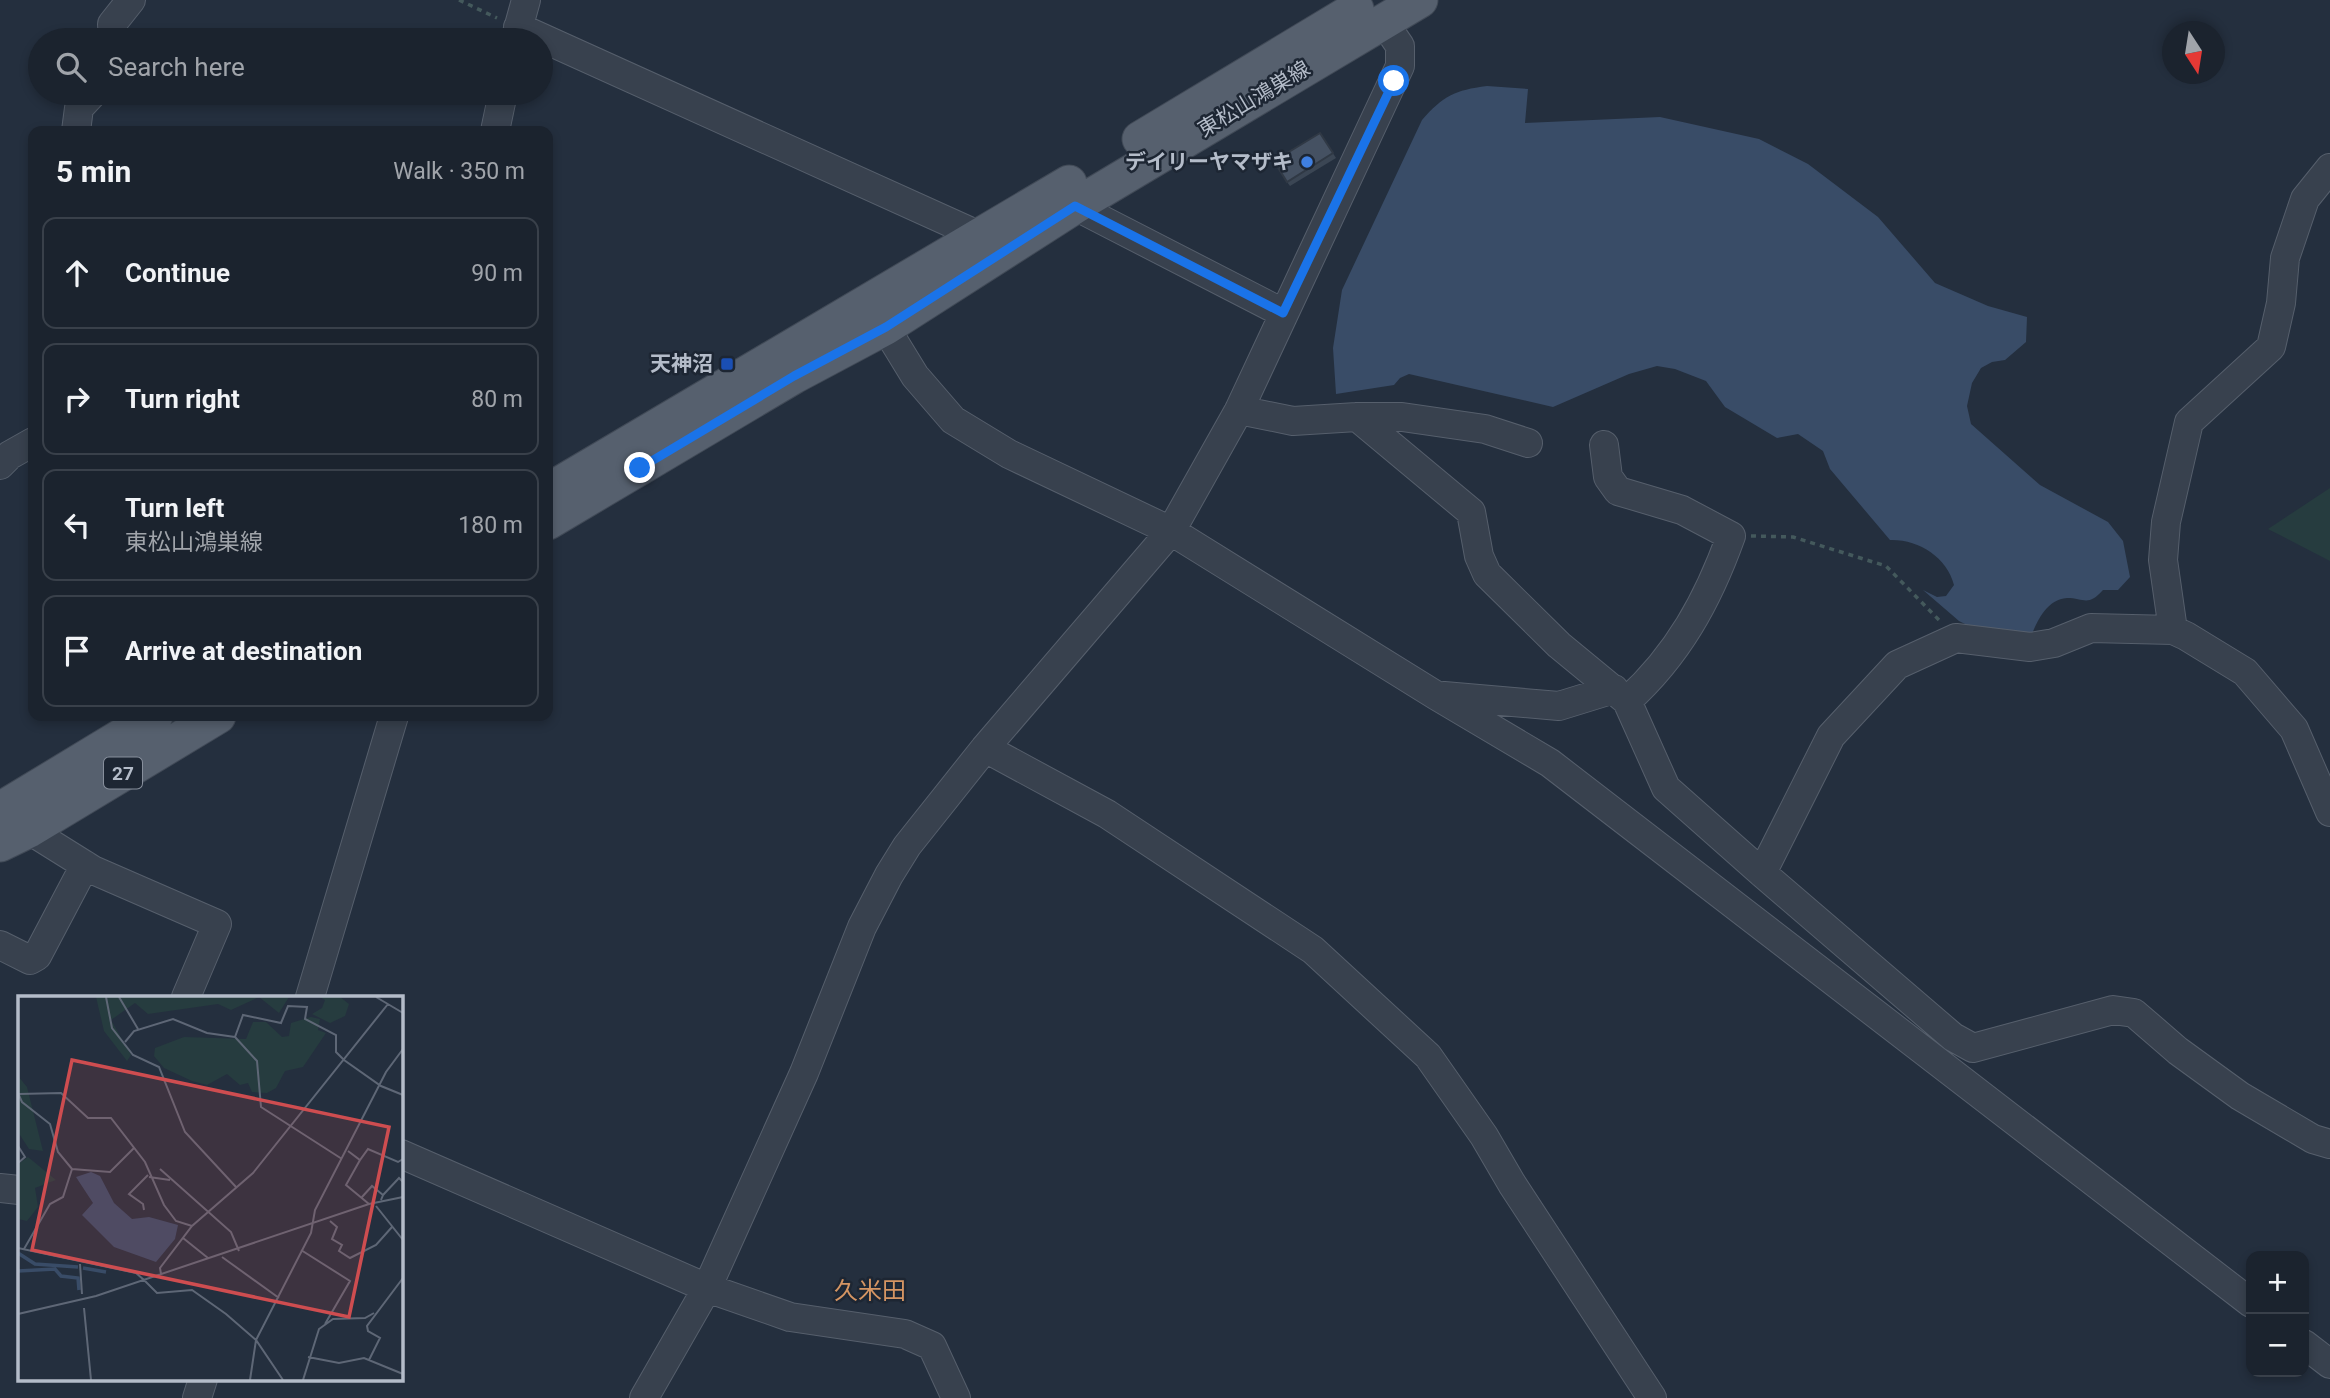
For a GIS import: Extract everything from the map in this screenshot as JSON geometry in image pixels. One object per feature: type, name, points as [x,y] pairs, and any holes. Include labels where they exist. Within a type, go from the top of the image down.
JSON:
[{"type":"main road","name":"東松山鴻巣線","points":[[553,519],[794,376],[980,236],[1378,11],[1420,0]]},
{"type":"main road","name":"東松山鴻巣線","points":[[553,488],[1075,206],[1378,11]]},
{"type":"main road","name":"27","points":[[0,810],[148,721]]},
{"type":"main road","name":"27","points":[[14,837],[210,721]]},
{"type":"street","points":[[113,28],[113,24],[131,0]]},
{"type":"street","points":[[519,28],[526,0]]},
{"type":"street","points":[[644,1398],[707,1288],[804,1073],[862,927],[907,846],[985,748],[1171,531],[1239,410],[1400,66],[1400,46],[1378,11]]},
{"type":"street","points":[[553,50],[980,236]]},
{"type":"street","points":[[77,126],[82,105]]},
{"type":"street","points":[[496,126],[500,105]]},
{"type":"street","points":[[2173,631],[2162,560],[2166,522],[2189,422],[2271,347],[2281,303],[2285,258],[2305,199],[2330,169]]},
{"type":"street","points":[[1075,206],[1283,313]]},
{"type":"street","points":[[877,314],[915,376],[953,420],[1009,454],[1171,531],[1550,763],[2246,1299]]},
{"type":"street","points":[[1239,410],[1293,421],[1402,417],[1485,429],[1528,443]]},
{"type":"street","points":[[1357,417],[1471,512],[1479,556],[1487,574],[1559,645],[1621,695],[1666,788],[1953,1037],[1973,1048],[2113,1010],[2134,1013],[2178,1051],[2241,1096],[2313,1139],[2330,1144]]},
{"type":"street","points":[[0,465],[28,445]]},
{"type":"street","points":[[1437,696],[1559,706],[1621,695],[1649,681],[1682,640],[1721,565],[1731,536],[1682,510],[1618,491],[1608,477],[1604,445]]},
{"type":"street","points":[[1762,873],[1831,736],[1897,665],[1956,638],[2030,647],[2053,643],[2091,628],[2173,631],[2245,672],[2294,729],[2330,812]]},
{"type":"street","points":[[310,996],[393,721]]},
{"type":"street","points":[[985,748],[1107,814],[1313,950],[1428,1056],[1484,1136],[1512,1184],[1652,1398]]},
{"type":"street","points":[[14,837],[85,865],[217,924],[186,996]]},
{"type":"street","points":[[0,945],[30,960],[37,956],[85,865]]},
{"type":"street","points":[[402,1154],[707,1288],[790,1317],[905,1334],[932,1346],[956,1398]]},
{"type":"street","points":[[0,1188],[18,1190]]},
{"type":"street","points":[[2309,1348],[2330,1364]]},
{"type":"street","points":[[197,1398],[203,1380]]},
{"type":"path","points":[[459,0],[507,28]]},
{"type":"path","points":[[1731,536],[1793,537],[1886,566],[1956,638]]},
{"type":"green space","points":[[2330,488],[2330,561],[2268,529]]},
{"type":"water","points":[[1487,86],[1528,89],[1525,123],[1660,117],[1759,139],[1808,164],[1878,217],[1935,283],[1988,306],[2027,317],[2026,342],[2005,360],[1992,362],[1981,368],[1972,383],[1967,406],[1971,424],[2040,485],[2108,522],[2123,541],[2130,577],[2118,590],[2103,590],[2090,600],[2067,598],[2054,602],[2041,616],[2032,634],[1981,632],[1959,621],[1923,590],[1937,597],[1946,596],[1954,585],[1945,566],[1921,546],[1890,540],[1830,469],[1823,451],[1798,434],[1777,438],[1725,407],[1706,381],[1675,369],[1657,366],[1629,374],[1553,407],[1409,374],[1394,385],[1336,394],[1333,348],[1342,290],[1422,120],[1450,96]]},
{"type":"building","name":"デイリーヤマザキ","points":[[1320,133],[1333,153],[1287,182],[1274,161]]},
{"type":"place","name":"デイリーヤマザキ","points":[[1307,162]]},
{"type":"place","name":"天神沼","points":[[727,364]]},
{"type":"district","name":"久米田","points":[[870,1291]]},
{"type":"route","points":[[640,468],[794,376],[886,327],[1075,206],[1283,313],[1394,81]]}]
